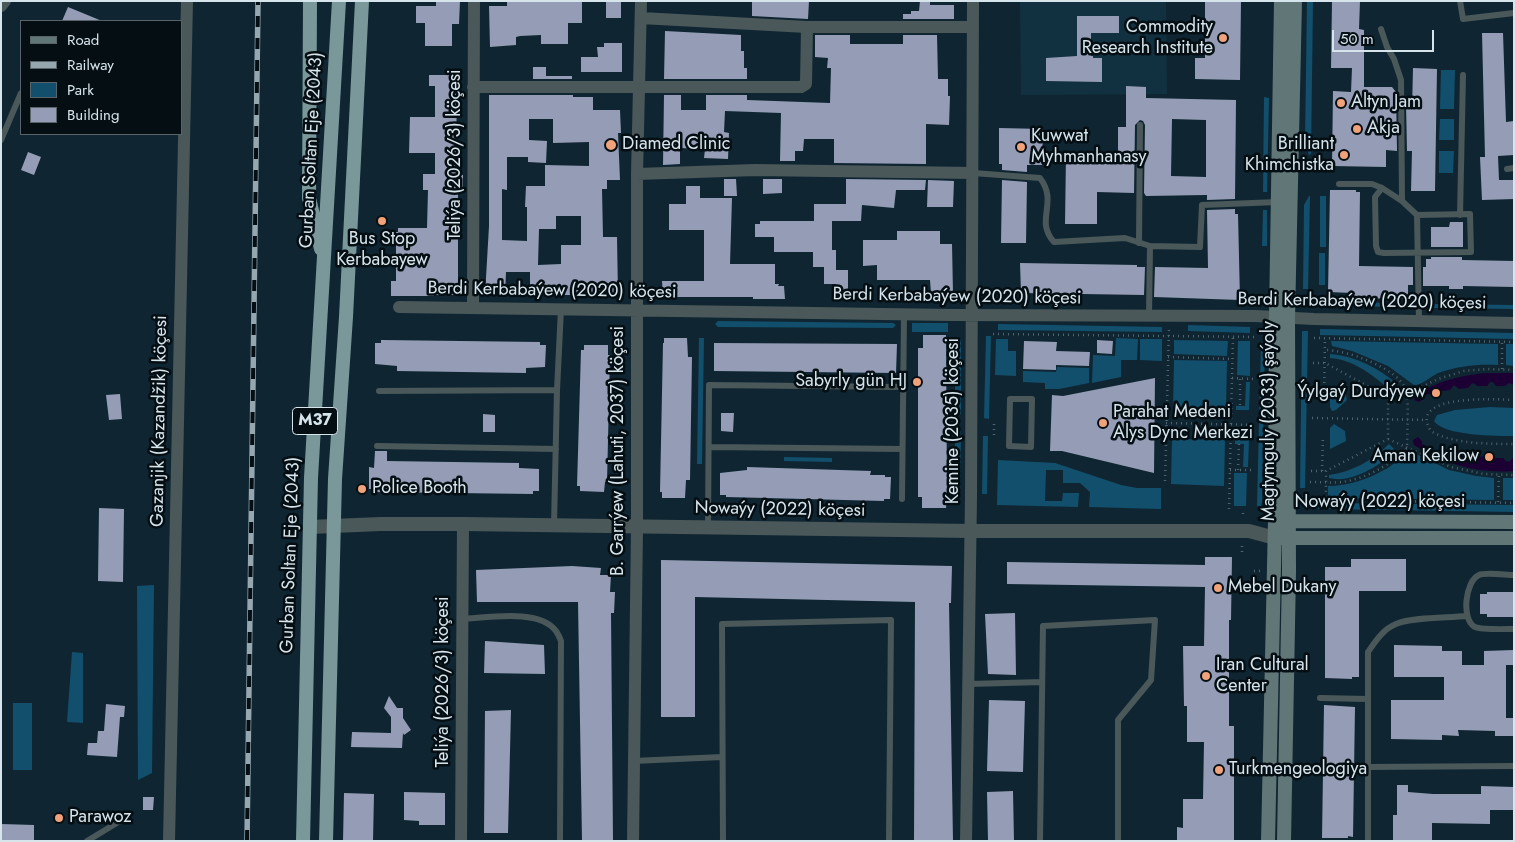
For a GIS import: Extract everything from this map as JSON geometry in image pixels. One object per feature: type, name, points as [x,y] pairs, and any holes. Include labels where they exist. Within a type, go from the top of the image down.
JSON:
[{"type":"highway","points":[[310,1],[309,198],[325,265]]},
{"type":"highway","name":"Gurban Soltan Eje (2043)","points":[[303,841],[311,478],[339,1]]},
{"type":"highway","name":"M37","points":[[326,841],[333,527],[362,1]]},
{"type":"main road","name":"Magtymguly (2033) şaýoly","points":[[1281,1],[1278,202],[1282,318],[1284,841]]},
{"type":"main road","name":"Magtymguly (2033) şaýoly","points":[[1282,318],[1294,1]]},
{"type":"main road","name":"Nowaýy (2022) köçesi","points":[[1282,521],[1514,522]]},
{"type":"main road","name":"Magtymguly (2033) şaýoly","points":[[1268,841],[1282,538]]},
{"type":"main road","name":"Nowaýy (2022) köçesi","points":[[1282,538],[1514,538]]},
{"type":"street","points":[[1,6],[5,1]]},
{"type":"street","name":"Gazanjik (Kazandžik) köçesi","points":[[169,841],[187,1]]},
{"type":"street","name":"Teliýa (2026/3) köçesi","points":[[473,308],[474,1]]},
{"type":"street","name":"B. Garrýew (Lahuti, 2037) köçesi","points":[[633,841],[638,310],[637,174],[642,1]]},
{"type":"street","name":"Kemine (2035) köçesi","points":[[966,841],[969,684],[973,1]]},
{"type":"street","points":[[641,18],[807,27],[973,28]]},
{"type":"street","points":[[473,87],[801,87],[806,84],[807,27]]},
{"type":"street","points":[[637,174],[755,170],[973,173]]},
{"type":"street","name":"Berdi Kerbabaýew (2020) köçesi","points":[[399,307],[1149,316],[1514,323]]},
{"type":"street","name":"Nowaýy (2022) köçesi","points":[[1249,531],[1282,521]]},
{"type":"street","name":"Nowaýy (2022) köçesi","points":[[310,527],[380,524],[463,524],[970,531],[1249,531],[1282,538]]},
{"type":"street","name":"Teliýa (2026/3) köçesi","points":[[460,841],[463,524]]},
{"type":"lane","points":[[1460,1],[1463,20],[1514,13]]},
{"type":"lane","points":[[1381,29],[1401,80],[1402,201]]},
{"type":"lane","points":[[1460,215],[1463,75]]},
{"type":"lane","points":[[1,140],[20,95]]},
{"type":"lane","points":[[1139,243],[1140,125]]},
{"type":"lane","points":[[973,173],[1040,178],[1045,184],[1049,195],[1046,232],[1054,242],[1125,238],[1150,246],[1200,247],[1202,205],[1278,202]]},
{"type":"lane","points":[[1339,184],[1372,184],[1382,188],[1402,201],[1417,215],[1470,214],[1471,252],[1378,252],[1376,246],[1375,197],[1382,188]]},
{"type":"lane","points":[[1417,215],[1419,322]]},
{"type":"lane","points":[[1149,316],[1150,246]]},
{"type":"lane","points":[[554,526],[561,309]]},
{"type":"lane","points":[[902,499],[904,314]]},
{"type":"lane","points":[[708,527],[710,385],[903,388]]},
{"type":"lane","points":[[379,391],[557,390]]},
{"type":"lane","points":[[1010,398],[1032,399],[1031,447],[1010,446],[1010,398]]},
{"type":"lane","points":[[377,446],[556,449]]},
{"type":"lane","points":[[709,446],[902,449]]},
{"type":"lane","points":[[1514,575],[1480,574],[1472,580],[1468,590],[1467,616],[1470,623],[1476,628],[1514,629]]},
{"type":"lane","points":[[461,619],[523,616],[540,620],[557,632],[561,641],[560,841]]},
{"type":"lane","points":[[1368,841],[1368,652],[1385,631],[1395,624],[1467,616]]},
{"type":"lane","points":[[723,841],[722,624],[891,620],[889,841]]},
{"type":"lane","points":[[1040,841],[1043,626],[1155,620],[1151,680],[1118,720],[1118,841]]},
{"type":"lane","points":[[969,684],[1042,682]]},
{"type":"lane","points":[[1320,698],[1368,699]]},
{"type":"lane","points":[[633,761],[722,757]]},
{"type":"lane","points":[[1369,767],[1514,766]]},
{"type":"lane","points":[[87,841],[125,818]]},
{"type":"path","points":[[1165,481],[1169,327]]},
{"type":"path","points":[[993,334],[1256,337]]},
{"type":"path","points":[[1228,510],[1233,336]]},
{"type":"path","points":[[1314,338],[1514,342]]},
{"type":"path","points":[[1324,398],[1325,338]]},
{"type":"path","points":[[1502,341],[1502,369]]},
{"type":"path","points":[[1325,350],[1346,353],[1371,362],[1393,376],[1407,391],[1407,448]]},
{"type":"path","points":[[1168,357],[1232,359]]},
{"type":"path","points":[[1314,363],[1325,363],[1388,397],[1415,390],[1438,379],[1464,371],[1514,370]]},
{"type":"path","points":[[1232,378],[1255,379]]},
{"type":"path","points":[[1240,378],[1240,405]]},
{"type":"path","points":[[1388,397],[1388,439]]},
{"type":"path","points":[[1514,400],[1484,400],[1445,404],[1431,408],[1427,413],[1426,420],[1431,431],[1446,437],[1484,443],[1514,444]]},
{"type":"path","points":[[1312,418],[1426,420]]},
{"type":"path","points":[[994,420],[994,435]]},
{"type":"path","points":[[1166,423],[1254,425]]},
{"type":"path","points":[[1323,436],[1326,510]]},
{"type":"path","points":[[1388,439],[1451,467],[1476,473],[1514,475]]},
{"type":"path","points":[[1311,471],[1324,471],[1388,439]]},
{"type":"path","points":[[1238,470],[1239,444]]},
{"type":"path","points":[[1310,482],[1342,482],[1366,475],[1407,448]]},
{"type":"path","points":[[1230,470],[1252,470]]},
{"type":"path","points":[[1498,502],[1499,475]]},
{"type":"path","points":[[1326,500],[1514,502]]},
{"type":"path","points":[[1243,509],[1243,514]]},
{"type":"path","points":[[1242,546],[1242,552]]},
{"type":"path","points":[[1254,571],[1263,571]]},
{"type":"shaded area","points":[[1020,1],[1166,1],[1167,94],[1021,95]]},
{"type":"shaded area","points":[[1514,373],[1514,385],[1509,383],[1505,386],[1496,386],[1493,382],[1490,382],[1487,386],[1477,386],[1472,383],[1468,388],[1459,389],[1454,385],[1450,390],[1441,391],[1435,388],[1432,393],[1423,396],[1419,402],[1414,400],[1415,394],[1441,383],[1467,375]]},
{"type":"shaded area","points":[[1418,437],[1422,444],[1430,447],[1433,452],[1439,449],[1448,452],[1454,457],[1457,453],[1466,455],[1472,460],[1475,456],[1485,457],[1490,462],[1494,458],[1503,458],[1509,462],[1514,457],[1514,471],[1501,472],[1474,469],[1437,458],[1414,445],[1413,440]]},
{"type":"green space","points":[[1307,1],[1313,1],[1311,154],[1309,155],[1305,142]]},
{"type":"green space","points":[[1441,70],[1455,70],[1454,109],[1440,109]]},
{"type":"green space","points":[[1264,97],[1269,98],[1267,192],[1263,192]]},
{"type":"green space","points":[[1440,119],[1454,119],[1454,140],[1439,140]]},
{"type":"green space","points":[[1439,151],[1454,151],[1453,173],[1439,173]]},
{"type":"green space","points":[[1309,196],[1308,289],[1303,289],[1304,205]]},
{"type":"green space","points":[[1320,196],[1326,196],[1326,247],[1320,247]]},
{"type":"green space","points":[[1263,210],[1267,210],[1267,246],[1262,246]]},
{"type":"green space","points":[[1319,253],[1325,253],[1325,285],[1319,285]]},
{"type":"green space","points":[[1320,302],[1408,303],[1408,307],[1320,306]]},
{"type":"green space","points":[[1431,304],[1514,305],[1514,309],[1431,308]]},
{"type":"green space","points":[[718,321],[893,323],[896,325],[893,328],[718,327],[715,324]]},
{"type":"green space","points":[[912,323],[948,323],[948,332],[912,332]]},
{"type":"green space","points":[[998,324],[1162,327],[1162,332],[998,330]]},
{"type":"green space","points":[[1188,325],[1250,327],[1250,333],[1188,331]]},
{"type":"green space","points":[[1320,329],[1514,333],[1514,339],[1320,335]]},
{"type":"green space","points":[[1302,331],[1308,331],[1305,488],[1300,488]]},
{"type":"green space","points":[[986,336],[991,336],[989,419],[984,418]]},
{"type":"green space","points":[[699,338],[704,338],[702,464],[697,464]]},
{"type":"green space","points":[[1116,338],[1138,339],[1137,360],[1121,360],[1121,377],[1092,383],[1093,355],[1115,356]]},
{"type":"green space","points":[[955,339],[961,339],[961,414],[955,414]]},
{"type":"green space","points":[[996,339],[1008,339],[1008,351],[1016,351],[1016,376],[995,375]]},
{"type":"green space","points":[[1140,339],[1162,339],[1162,361],[1140,360]]},
{"type":"green space","points":[[1174,340],[1228,341],[1227,356],[1174,354]]},
{"type":"green space","points":[[1238,341],[1250,341],[1250,376],[1237,375]]},
{"type":"green space","points":[[1331,341],[1498,344],[1498,365],[1460,367],[1438,373],[1414,385],[1388,366],[1352,351],[1332,346]]},
{"type":"green space","points":[[1261,342],[1265,342],[1262,502],[1261,506],[1257,506]]},
{"type":"green space","points":[[1506,344],[1514,344],[1514,366],[1506,365]]},
{"type":"green space","points":[[1330,354],[1349,357],[1367,364],[1383,373],[1398,385],[1392,392],[1356,365],[1330,358]]},
{"type":"green space","points":[[1174,360],[1227,361],[1226,409],[1173,407]]},
{"type":"green space","points":[[1057,367],[1089,368],[1089,383],[1059,389],[1045,389],[1045,383],[1023,382],[1023,371],[1056,372]]},
{"type":"green space","points":[[1246,382],[1250,382],[1249,410],[1236,410],[1236,406],[1245,406]]},
{"type":"green space","points":[[1334,387],[1345,391],[1347,400],[1336,410],[1332,411],[1330,407],[1330,391]]},
{"type":"green space","points":[[1490,407],[1514,408],[1514,436],[1484,435],[1448,430],[1434,421],[1437,415],[1455,410]]},
{"type":"green space","points":[[1334,424],[1345,431],[1346,441],[1330,449],[1330,428]]},
{"type":"green space","points":[[955,431],[961,431],[960,492],[955,492]]},
{"type":"green space","points":[[983,436],[988,436],[987,494],[982,494]]},
{"type":"green space","points":[[1172,439],[1225,440],[1224,486],[1171,484]]},
{"type":"green space","points":[[1235,440],[1249,440],[1248,467],[1243,467],[1244,444],[1235,444]]},
{"type":"green space","points":[[1389,444],[1397,452],[1373,468],[1356,476],[1338,479],[1329,478],[1329,475],[1346,471],[1362,464]]},
{"type":"green space","points":[[1414,453],[1449,470],[1494,478],[1494,500],[1328,498],[1328,486],[1343,485],[1365,479],[1386,469],[1406,455]]},
{"type":"green space","points":[[784,457],[832,458],[832,462],[784,461]]},
{"type":"green space","points":[[998,460],[1055,463],[1121,485],[1137,488],[1161,488],[1161,509],[1089,507],[1090,492],[1080,483],[1063,483],[1063,470],[1046,470],[1045,501],[1062,501],[1063,493],[1079,493],[1078,507],[997,505]]},
{"type":"green space","points":[[1234,473],[1247,473],[1246,506],[1234,506]]},
{"type":"green space","points":[[1503,478],[1514,478],[1514,500],[1503,500]]},
{"type":"green space","points":[[1300,496],[1323,496],[1322,509],[1314,508]]},
{"type":"green space","points":[[1328,503],[1514,505],[1514,512],[1328,509]]},
{"type":"green space","points":[[154,585],[152,773],[138,780],[137,586]]},
{"type":"green space","points":[[72,652],[83,653],[83,723],[67,722]]},
{"type":"green space","points":[[13,703],[32,703],[32,770],[13,770]]},
{"type":"building","points":[[436,1],[460,1],[459,24],[452,24],[452,46],[425,46],[425,23],[416,23],[416,6],[436,6]]},
{"type":"building","points":[[507,1],[582,1],[582,23],[568,23],[568,44],[541,44],[541,35],[516,37],[516,45],[490,47],[489,6],[507,6]]},
{"type":"building","points":[[606,1],[621,1],[621,18],[606,18]]},
{"type":"building","points":[[752,1],[809,1],[808,19],[752,16]]},
{"type":"building","points":[[920,1],[930,1],[930,5],[954,5],[954,19],[903,19],[903,14],[919,11]]},
{"type":"building","name":"Commodity Research Institute","points":[[1205,1],[1241,1],[1240,80],[1195,79],[1195,58],[1205,58]]},
{"type":"building","points":[[1332,1],[1360,1],[1359,29],[1364,30],[1364,87],[1392,87],[1396,92],[1397,151],[1386,150],[1386,167],[1332,166],[1333,91],[1351,92],[1352,68],[1331,68]]},
{"type":"building","points":[[68,7],[100,20],[62,20]]},
{"type":"building","points":[[1077,16],[1119,16],[1119,33],[1091,33],[1091,56],[1093,58],[1102,58],[1102,82],[1046,81],[1046,58],[1077,56]]},
{"type":"building","points":[[665,31],[741,35],[741,51],[744,51],[744,68],[747,68],[747,79],[664,79]]},
{"type":"building","points":[[1482,33],[1503,33],[1506,122],[1514,121],[1514,155],[1498,156],[1499,180],[1513,180],[1514,199],[1482,200],[1480,157],[1485,157]]},
{"type":"building","points":[[815,35],[850,35],[850,44],[903,44],[903,35],[937,35],[938,79],[948,79],[948,96],[950,96],[949,125],[926,124],[926,164],[834,163],[834,139],[804,139],[803,151],[795,151],[795,161],[780,161],[781,113],[725,111],[724,132],[729,133],[728,159],[704,158],[705,149],[680,148],[680,164],[663,165],[664,95],[681,95],[681,110],[706,110],[706,95],[747,95],[747,100],[830,103],[831,68],[827,68],[828,58],[815,57]]},
{"type":"building","points":[[604,43],[622,43],[622,72],[581,72],[581,57],[598,57],[597,47],[604,47]]},
{"type":"building","points":[[533,67],[546,67],[546,76],[572,76],[572,79],[533,79]]},
{"type":"building","points":[[1413,68],[1437,69],[1435,191],[1411,191],[1412,151],[1407,151],[1406,103],[1412,110]]},
{"type":"building","points":[[429,75],[461,75],[461,87],[457,87],[456,154],[458,154],[458,174],[463,175],[463,190],[458,190],[458,219],[461,219],[461,238],[458,238],[458,295],[391,296],[391,281],[396,281],[396,232],[398,232],[398,228],[427,228],[428,190],[423,190],[423,174],[435,174],[435,153],[409,153],[410,117],[435,117],[435,86],[429,86]]},
{"type":"building","points":[[1126,86],[1146,87],[1146,98],[1236,100],[1235,199],[1207,200],[1207,195],[1146,196],[1144,193],[1145,125],[1140,120],[1135,125],[1134,193],[1097,192],[1097,224],[1065,224],[1066,155],[1079,155],[1080,159],[1118,159],[1118,127],[1126,127]],"holes":[[[1172,119],[1206,120],[1206,177],[1171,176]]]},
{"type":"building","points":[[489,95],[573,95],[573,97],[593,97],[593,110],[620,110],[621,133],[618,133],[620,180],[607,180],[607,189],[602,189],[603,237],[617,237],[618,295],[530,295],[530,272],[506,272],[505,295],[485,295],[489,226]],"holes":[[[529,119],[553,119],[553,143],[589,142],[589,166],[545,165],[545,186],[526,186],[527,241],[502,240],[502,189],[507,190],[507,157],[528,157],[528,162],[546,163],[547,141],[529,140]],[[556,216],[581,216],[581,245],[561,245],[561,264],[538,265],[539,229],[556,229]]]},
{"type":"building","name":"Kuwwat Myhmanhanasy","points":[[999,128],[1043,129],[1042,165],[1027,165],[1027,172],[1002,170],[1002,164],[999,164]]},
{"type":"building","points":[[28,152],[41,157],[34,175],[21,170]]},
{"type":"building","points":[[724,179],[736,179],[737,196],[724,196]]},
{"type":"building","points":[[763,179],[782,179],[782,193],[763,194]]},
{"type":"building","points":[[846,179],[926,180],[925,190],[896,190],[894,208],[862,205],[861,221],[832,221],[832,250],[836,250],[836,270],[848,270],[848,299],[836,299],[836,284],[824,284],[824,267],[813,267],[813,252],[774,252],[774,237],[755,237],[755,224],[760,224],[760,221],[814,221],[814,204],[846,204]]},
{"type":"building","points":[[928,180],[954,181],[953,207],[927,207]]},
{"type":"building","points":[[1002,180],[1027,182],[1026,243],[1001,243]]},
{"type":"building","points":[[686,186],[700,186],[700,198],[732,198],[730,264],[775,264],[775,284],[784,286],[785,299],[663,297],[662,281],[704,281],[704,230],[669,230],[669,204],[686,204]]},
{"type":"building","points":[[1330,190],[1356,190],[1356,192],[1360,192],[1359,266],[1413,267],[1413,285],[1408,285],[1408,299],[1352,298],[1353,293],[1328,292]]},
{"type":"building","points":[[1235,209],[1235,214],[1238,214],[1240,300],[1154,297],[1155,267],[1208,268],[1207,210]]},
{"type":"building","points":[[1450,222],[1463,222],[1463,247],[1431,247],[1431,227],[1449,227]]},
{"type":"building","points":[[897,231],[940,231],[940,244],[952,244],[953,293],[931,293],[930,280],[877,280],[877,265],[863,266],[863,240],[897,240]]},
{"type":"building","points":[[1431,257],[1462,257],[1462,260],[1514,261],[1514,287],[1463,286],[1463,289],[1449,289],[1449,286],[1423,286],[1423,267],[1426,267],[1426,259],[1431,259]]},
{"type":"building","points":[[1020,263],[1137,265],[1137,267],[1145,267],[1144,295],[1021,293]]},
{"type":"building","points":[[923,335],[946,335],[946,508],[922,508],[922,497],[918,497],[918,348],[923,348]]},
{"type":"building","points":[[664,338],[687,338],[688,357],[692,357],[690,480],[686,480],[685,498],[662,498],[662,492],[660,492]]},
{"type":"building","points":[[381,340],[540,342],[540,345],[546,345],[545,367],[526,368],[526,373],[397,371],[397,366],[375,364],[375,343],[381,343]]},
{"type":"building","points":[[1097,340],[1113,341],[1112,354],[1097,353]]},
{"type":"building","points":[[1024,341],[1057,342],[1056,351],[1090,352],[1089,366],[1056,365],[1056,370],[1023,369]]},
{"type":"building","points":[[714,343],[897,344],[896,373],[714,371]]},
{"type":"building","points":[[584,345],[608,345],[608,355],[610,355],[607,482],[605,482],[604,492],[580,491],[580,486],[577,486],[581,350],[584,350]]},
{"type":"building","name":"Parahat Medeni Alys Dync Merkezi","points":[[1155,378],[1154,473],[1062,451],[1050,451],[1052,395],[1063,396]]},
{"type":"building","points":[[120,394],[122,419],[109,420],[106,395]]},
{"type":"building","points":[[721,413],[734,413],[733,432],[721,431]]},
{"type":"building","points":[[483,414],[495,415],[495,432],[483,432]]},
{"type":"building","points":[[375,451],[387,451],[387,461],[519,463],[519,468],[539,469],[539,491],[533,491],[533,494],[374,492],[374,489],[369,489],[369,467],[374,468]]},
{"type":"building","points":[[747,467],[871,471],[870,475],[891,477],[890,499],[884,499],[884,501],[726,497],[726,495],[720,495],[720,473],[747,470]]},
{"type":"building","points":[[99,508],[124,509],[123,582],[98,581]]},
{"type":"building","points":[[1205,557],[1232,557],[1231,620],[1229,620],[1229,726],[1234,726],[1234,841],[1177,841],[1177,827],[1183,828],[1183,799],[1203,799],[1204,742],[1187,742],[1183,646],[1204,646],[1205,587],[1007,584],[1007,562],[1205,565]]},
{"type":"building","points":[[1351,559],[1406,559],[1406,591],[1359,591],[1359,677],[1352,677],[1352,679],[1325,678],[1325,567],[1351,567]]},
{"type":"building","points":[[661,560],[952,566],[951,603],[949,603],[953,841],[914,841],[915,602],[695,597],[695,717],[661,717]]},
{"type":"building","points":[[572,566],[601,568],[600,575],[611,575],[610,592],[615,592],[614,613],[611,613],[613,841],[582,841],[578,602],[477,602],[476,570]]},
{"type":"building","points":[[1487,592],[1514,592],[1514,617],[1487,617],[1487,614],[1480,614],[1480,594],[1487,594]]},
{"type":"building","points":[[1015,613],[1016,675],[988,674],[985,614]]},
{"type":"building","points":[[485,641],[544,645],[545,674],[484,673]]},
{"type":"building","points":[[1394,645],[1442,646],[1442,651],[1462,651],[1462,665],[1484,665],[1484,651],[1514,650],[1514,665],[1506,665],[1506,718],[1514,718],[1514,736],[1495,736],[1495,731],[1458,730],[1459,736],[1442,735],[1442,740],[1391,739],[1391,700],[1444,700],[1444,677],[1394,677]]},
{"type":"building","points":[[389,696],[397,708],[403,708],[403,718],[411,730],[404,735],[403,733],[402,748],[351,747],[352,732],[391,733],[391,717],[384,708]]},
{"type":"building","points":[[989,700],[1025,701],[1023,772],[987,771]]},
{"type":"building","points":[[106,704],[125,706],[124,717],[120,717],[117,757],[87,755],[88,743],[97,743],[98,731],[104,731]]},
{"type":"building","points":[[1324,705],[1355,707],[1353,837],[1348,836],[1348,838],[1322,838]]},
{"type":"building","points":[[511,710],[508,833],[484,833],[485,711]]},
{"type":"building","points":[[1397,785],[1408,785],[1408,792],[1433,794],[1481,794],[1481,786],[1514,787],[1514,810],[1490,810],[1490,824],[1432,823],[1432,841],[1393,841],[1393,815],[1397,815]]},
{"type":"building","points":[[1013,791],[1014,841],[988,841],[987,792]]},
{"type":"building","points":[[404,792],[445,793],[445,825],[419,825],[419,821],[404,820]]},
{"type":"building","points":[[344,793],[374,794],[373,841],[343,841]]},
{"type":"building","points":[[143,797],[154,797],[153,810],[143,810]]},
{"type":"building","points":[[1,824],[34,825],[34,841],[1,841]]},
{"type":"railway","points":[[247,841],[258,1]]},
{"type":"place","name":"Commodity Research Institute","points":[[1223,38]]},
{"type":"place","name":"Altyn Jam","points":[[1341,103]]},
{"type":"place","name":"Akja","points":[[1357,129]]},
{"type":"place","name":"Diamed Clinic","points":[[611,145]]},
{"type":"place","name":"Kuwwat Myhmanhanasy","points":[[1021,147]]},
{"type":"place","name":"Brilliant Khimchistka","points":[[1344,155]]},
{"type":"place","name":"Bus Stop Kerbabayew","points":[[382,221]]},
{"type":"place","name":"Sabyrly gün HJ","points":[[917,382]]},
{"type":"place","name":"Ýylgaý Durdýyew","points":[[1436,393]]},
{"type":"place","name":"Parahat Medeni Alys Dync Merkezi","points":[[1103,423]]},
{"type":"place","name":"Aman Kekilow","points":[[1489,457]]},
{"type":"place","name":"Police Booth","points":[[362,489]]},
{"type":"place","name":"Mebel Dukany","points":[[1218,588]]},
{"type":"place","name":"Iran Cultural Center","points":[[1206,676]]},
{"type":"place","name":"Turkmengeologiya","points":[[1219,770]]},
{"type":"place","name":"Parawoz","points":[[59,818]]}]
